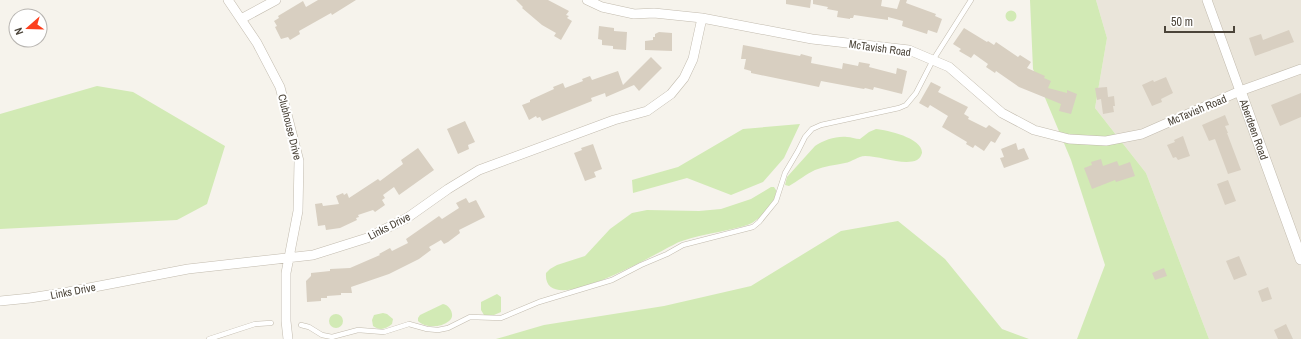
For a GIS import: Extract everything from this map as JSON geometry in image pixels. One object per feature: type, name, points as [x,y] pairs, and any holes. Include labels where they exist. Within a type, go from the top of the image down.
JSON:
[{"type":"street","name":"Clubhouse Drive","points":[[228,0],[258,43],[280,87],[299,161],[298,211],[286,273],[286,321],[288,339]]},
{"type":"street","points":[[241,19],[276,0]]},
{"type":"street","name":"McTavish Road","points":[[587,0],[602,7],[634,14],[654,13],[702,18],[812,39],[909,50],[949,67],[1002,113],[1034,130],[1069,139],[1106,141],[1142,134],[1240,91],[1301,69]]},
{"type":"street","name":"Aberdeen Road","points":[[1207,0],[1240,91],[1297,235],[1301,259]]},
{"type":"street","name":"Links Drive","points":[[0,301],[68,292],[188,269],[313,255],[367,238],[407,218],[448,189],[479,170],[614,120],[647,111],[671,94],[684,78],[693,59],[702,18]]},
{"type":"lane","points":[[301,325],[309,326],[322,335],[332,337],[358,330],[384,332],[409,324],[427,329],[438,330],[448,328],[470,317],[491,319],[501,318],[539,302],[599,285],[617,278],[683,245],[750,228],[759,222],[776,201],[785,173],[802,141],[812,129],[821,125],[906,105],[916,93],[933,60],[971,0]]},
{"type":"lane","points":[[209,339],[255,324],[271,323]]},
{"type":"shaded area","points":[[1096,0],[1301,0],[1301,339],[1209,339],[1146,173],[1095,108],[1107,38]]},
{"type":"green space","points":[[1030,0],[1096,0],[1107,38],[1095,108],[1146,173],[1209,339],[1077,339],[1105,265],[1071,160],[1033,69]]},
{"type":"green space","points":[[1011,10],[1015,12],[1017,16],[1015,20],[1011,22],[1007,20],[1005,16],[1007,12]]},
{"type":"green space","points":[[97,86],[133,92],[225,146],[207,204],[177,220],[0,229],[0,114]]},
{"type":"green space","points":[[800,124],[784,158],[763,182],[731,195],[687,178],[633,193],[632,180],[678,167],[743,129]]},
{"type":"green space","points":[[876,129],[896,133],[911,139],[921,148],[922,153],[920,157],[912,162],[906,162],[871,156],[862,156],[848,162],[815,170],[789,186],[785,185],[787,177],[815,146],[826,140],[839,137],[860,139]]},
{"type":"green space","points":[[771,187],[774,187],[776,190],[774,199],[768,209],[750,224],[679,242],[629,268],[605,279],[582,287],[563,290],[550,286],[546,273],[550,269],[557,265],[585,256],[610,229],[632,213],[647,210],[699,211],[721,209],[751,199]]},
{"type":"green space","points":[[898,221],[945,259],[1002,329],[1029,339],[496,339],[544,325],[664,306],[751,286],[841,231]]},
{"type":"green space","points":[[497,294],[501,297],[501,312],[494,315],[484,315],[481,310],[481,302]]},
{"type":"green space","points":[[443,304],[450,308],[452,316],[449,321],[438,326],[429,326],[418,321],[420,315]]},
{"type":"green space","points":[[383,313],[387,314],[393,319],[392,324],[383,329],[373,326],[372,320],[374,315]]},
{"type":"green space","points":[[333,314],[339,314],[343,318],[343,324],[339,328],[333,328],[329,324],[329,318]]},
{"type":"building","points":[[318,0],[356,0],[332,15],[331,13],[299,31],[300,34],[290,40],[288,37],[281,39],[275,27],[277,26],[274,21],[279,18],[278,16],[303,1],[306,7]]},
{"type":"building","points":[[516,0],[548,0],[569,11],[566,15],[569,16],[567,18],[572,21],[561,40],[554,36],[556,33],[542,25],[522,8],[523,7]]},
{"type":"building","points":[[786,0],[811,0],[810,8],[786,4]]},
{"type":"building","points":[[813,0],[882,0],[881,6],[897,9],[900,0],[907,0],[906,3],[936,14],[935,16],[942,19],[937,33],[928,30],[927,34],[902,26],[903,21],[888,17],[888,20],[854,15],[853,18],[850,19],[837,17],[838,11],[813,4]]},
{"type":"building","points":[[599,26],[614,28],[614,31],[627,32],[626,50],[613,49],[613,46],[602,45],[602,40],[598,39]]},
{"type":"building","points":[[964,28],[987,42],[988,41],[994,45],[996,42],[1018,57],[1020,55],[1031,62],[1027,68],[1045,76],[1044,78],[1051,81],[1048,88],[1067,93],[1067,90],[1077,94],[1071,114],[1059,111],[1061,104],[1019,87],[996,71],[995,73],[986,67],[988,64],[974,54],[971,58],[959,51],[961,49],[953,44]]},
{"type":"building","points":[[1289,30],[1294,42],[1255,56],[1249,38],[1261,34],[1263,40]]},
{"type":"building","points":[[659,32],[672,33],[672,51],[645,50],[645,41],[653,40],[655,34]]},
{"type":"building","points":[[743,45],[800,56],[801,54],[812,57],[811,63],[842,69],[843,63],[858,66],[859,62],[870,64],[869,67],[896,74],[897,68],[907,71],[902,94],[874,87],[873,90],[864,89],[821,81],[819,87],[751,73],[751,71],[744,69],[746,59],[741,59]]},
{"type":"building","points":[[651,57],[662,68],[639,91],[634,85],[606,97],[605,93],[591,98],[592,101],[542,121],[540,117],[537,118],[536,116],[529,120],[522,105],[554,89],[553,87],[563,83],[565,88],[583,81],[582,79],[590,76],[592,80],[618,71],[623,85]]},
{"type":"building","points":[[1166,77],[1173,93],[1161,99],[1162,102],[1152,106],[1142,85],[1153,80],[1154,82]]},
{"type":"building","points":[[931,82],[941,87],[938,92],[968,107],[964,114],[969,117],[968,119],[986,128],[989,125],[1001,133],[995,143],[991,141],[984,151],[975,145],[973,148],[966,144],[967,142],[942,127],[948,116],[930,105],[928,108],[919,103]]},
{"type":"building","points":[[1107,87],[1108,97],[1114,96],[1115,106],[1113,106],[1114,112],[1103,114],[1101,99],[1097,100],[1095,88]]},
{"type":"building","points":[[1301,93],[1301,117],[1280,126],[1271,105]]},
{"type":"building","points":[[1225,115],[1229,125],[1225,126],[1227,133],[1241,170],[1228,174],[1215,139],[1209,141],[1202,125]]},
{"type":"building","points":[[465,121],[475,142],[468,145],[469,149],[458,154],[447,129]]},
{"type":"building","points":[[1183,136],[1190,156],[1178,160],[1176,157],[1173,158],[1167,145],[1175,142],[1174,140]]},
{"type":"building","points":[[1016,143],[1018,150],[1024,148],[1029,159],[1004,168],[1000,158],[1004,157],[1001,149]]},
{"type":"building","points":[[593,144],[602,169],[594,172],[596,177],[585,181],[574,153],[582,150],[581,148]]},
{"type":"building","points":[[418,148],[434,170],[399,195],[394,187],[383,195],[385,198],[382,200],[385,205],[375,212],[373,210],[358,215],[359,217],[356,218],[357,220],[340,228],[326,230],[325,225],[318,226],[315,204],[322,203],[323,206],[339,204],[336,196],[347,193],[349,198],[378,179],[380,181],[403,164],[401,160]]},
{"type":"building","points":[[1101,159],[1103,166],[1117,161],[1119,166],[1130,162],[1135,176],[1116,182],[1115,180],[1092,189],[1084,168],[1092,165],[1091,162]]},
{"type":"building","points":[[1228,180],[1236,201],[1225,205],[1217,184]]},
{"type":"building","points":[[466,198],[469,203],[476,200],[485,217],[459,230],[460,233],[448,242],[444,244],[441,240],[429,247],[431,250],[419,259],[389,274],[351,287],[352,293],[341,293],[341,295],[321,298],[321,301],[307,302],[306,281],[311,276],[311,273],[330,271],[330,269],[350,268],[380,255],[379,254],[390,248],[392,251],[408,243],[406,239],[439,216],[442,219],[459,208],[456,203]]},
{"type":"building","points":[[1239,256],[1247,275],[1234,280],[1226,261]]},
{"type":"building","points":[[1164,268],[1167,276],[1155,280],[1152,273]]},
{"type":"building","points":[[1268,287],[1272,299],[1262,302],[1258,291]]},
{"type":"building","points":[[1286,324],[1293,339],[1278,339],[1274,330]]}]
